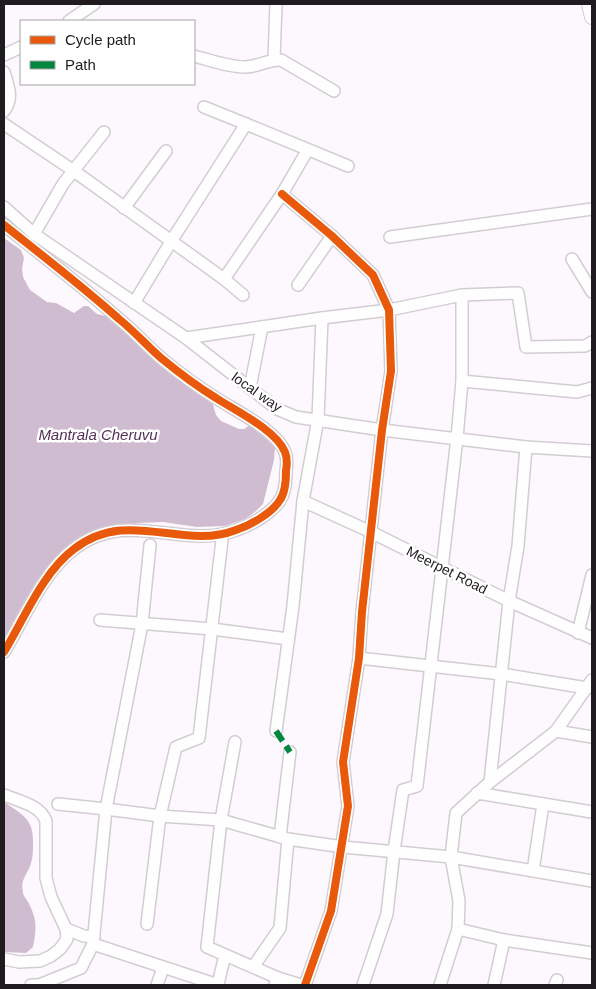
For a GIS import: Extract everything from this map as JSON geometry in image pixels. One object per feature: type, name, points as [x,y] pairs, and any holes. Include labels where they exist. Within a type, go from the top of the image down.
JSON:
[{"type":"street","points":[[70,20],[94,4]]},
{"type":"street","points":[[274,59],[276,4]]},
{"type":"street","points":[[589,4],[592,17]]},
{"type":"street","points":[[4,56],[20,48]]},
{"type":"street","points":[[195,56],[247,67],[274,59],[286,62],[334,91]]},
{"type":"street","points":[[4,72],[10,94],[9,105],[4,110]]},
{"type":"street","points":[[204,107],[307,151],[348,166]]},
{"type":"street","points":[[4,124],[172,240],[243,294]]},
{"type":"street","points":[[134,303],[246,124]]},
{"type":"street","points":[[34,234],[63,184],[104,132]]},
{"type":"street","points":[[124,208],[166,151]]},
{"type":"street","points":[[224,279],[282,194],[307,151]]},
{"type":"street","points":[[282,194],[332,236],[373,275],[389,310],[391,370],[382,430],[362,612],[359,658],[344,762],[348,806],[343,847],[332,910],[305,985]]},
{"type":"street","name":"local way","points":[[4,207],[34,234],[186,338],[277,409],[296,417],[382,430],[526,447],[592,451]]},
{"type":"street","points":[[390,238],[592,209]]},
{"type":"street","points":[[4,225],[120,319],[162,358],[211,395],[274,437],[285,452],[287,464],[286,480],[281,500],[257,520],[236,530],[218,534],[194,535],[131,529],[114,530],[74,548],[58,563],[43,584],[4,652]]},
{"type":"street","points":[[298,285],[332,236]]},
{"type":"street","points":[[572,259],[592,292]]},
{"type":"street","points":[[186,338],[389,310],[462,295],[518,293],[526,347],[585,346],[592,342]]},
{"type":"street","points":[[363,985],[387,914],[403,790],[417,786],[457,438],[462,381],[462,295]]},
{"type":"street","points":[[276,731],[303,501],[318,419],[322,318]]},
{"type":"street","points":[[250,388],[262,327]]},
{"type":"street","points":[[462,381],[577,392],[592,388]]},
{"type":"street","points":[[490,782],[509,601],[518,546],[526,447]]},
{"type":"street","name":"Meerpet Road","points":[[303,501],[371,532],[509,601],[592,638]]},
{"type":"street","points":[[147,924],[160,816],[176,747],[199,738],[222,540]]},
{"type":"street","points":[[31,985],[39,985],[81,968],[94,940],[106,809],[142,624],[150,545]]},
{"type":"street","points":[[578,632],[592,575]]},
{"type":"street","points":[[100,620],[212,629],[288,639]]},
{"type":"street","points":[[359,658],[590,684],[556,731],[490,782],[456,813],[451,857],[459,901],[458,929],[440,985]]},
{"type":"street","points":[[556,731],[592,736]]},
{"type":"street","points":[[235,742],[221,820],[207,947],[254,967],[277,981],[301,985]]},
{"type":"street","points":[[254,967],[280,928],[290,752]]},
{"type":"street","points":[[477,793],[592,812]]},
{"type":"street","points":[[4,795],[37,809],[44,814],[46,821],[46,878],[51,898],[66,928],[67,939],[60,949],[40,961],[19,962],[4,959]]},
{"type":"street","points":[[58,804],[160,816],[221,820],[284,838],[343,847],[451,857],[592,881]]},
{"type":"street","points":[[533,871],[543,804]]},
{"type":"street","points":[[66,928],[163,968],[218,985],[225,955]]},
{"type":"street","points":[[458,929],[504,940],[592,952]]},
{"type":"street","points":[[494,985],[504,940]]},
{"type":"street","points":[[157,985],[163,968]]},
{"type":"water","name":"Mantrala Cheruvu","points":[[4,238],[21,250],[24,258],[23,277],[30,290],[47,302],[56,303],[74,313],[84,306],[88,306],[97,314],[110,317],[142,345],[144,351],[149,356],[161,360],[212,401],[216,415],[221,421],[239,429],[244,429],[250,425],[271,437],[275,447],[274,460],[263,504],[245,519],[225,526],[197,527],[163,522],[138,523],[57,561],[44,571],[40,582],[4,641]]},
{"type":"water","points":[[4,802],[26,818],[32,829],[32,858],[22,887],[35,919],[36,929],[33,947],[26,953],[4,952]]},
{"type":"marked path","points":[[276,731],[290,752]]},
{"type":"cycle path","points":[[282,194],[332,236],[373,275],[389,310],[391,371],[382,430],[362,612],[359,658],[343,762],[348,806],[331,911],[305,985]]},
{"type":"cycle path","points":[[4,225],[130,328],[174,369],[273,436],[286,454],[287,464],[285,486],[280,500],[267,514],[242,528],[216,535],[196,536],[135,530],[114,531],[94,537],[74,549],[53,570],[44,583],[4,652]]}]
